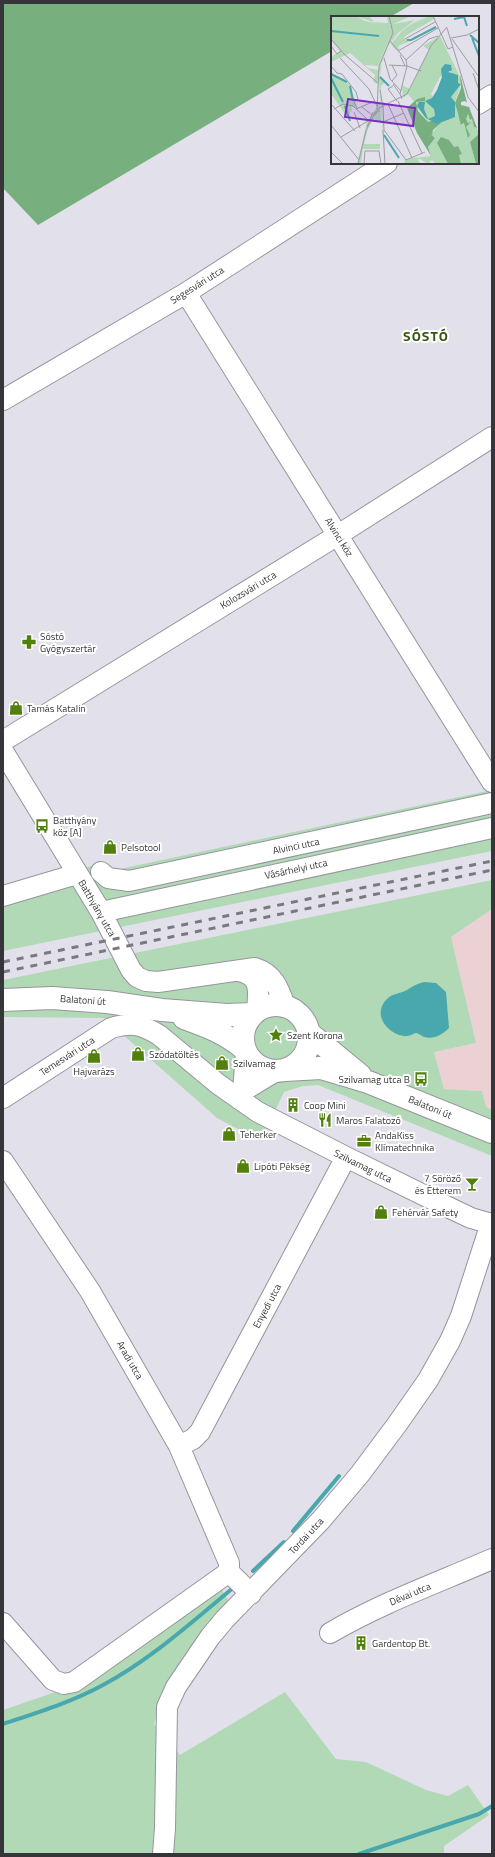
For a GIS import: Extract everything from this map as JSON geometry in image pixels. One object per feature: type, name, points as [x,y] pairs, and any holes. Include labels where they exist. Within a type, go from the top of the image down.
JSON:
[{"type":"main road","name":"Balatoni út","points":[[3,1000],[52,998],[107,1002],[162,1010],[227,1015],[255,1012]]},
{"type":"main road","points":[[271,1005],[285,1006],[298,1012],[304,1019],[309,1033],[308,1047],[301,1060],[294,1066],[280,1071],[259,1067],[245,1051],[242,1039],[244,1030],[255,1012],[271,1005]]},
{"type":"main road","name":"Balatoni út","points":[[162,1010],[222,1033],[245,1051]]},
{"type":"main road","name":"Balatoni út","points":[[309,1033],[368,1082]]},
{"type":"main road","name":"Balatoni út","points":[[280,1071],[321,1068],[368,1082],[492,1132]]},
{"type":"street","points":[[479,103],[492,95]]},
{"type":"street","name":"Segesvári utca","points":[[3,400],[186,293],[385,164]]},
{"type":"street","name":"Alvinci köz","points":[[186,293],[492,782]]},
{"type":"street","name":"Kolozsvári utca","points":[[3,741],[338,535],[492,437]]},
{"type":"street","name":"Batthyány utca","points":[[3,751],[101,912],[131,970],[137,977],[146,981],[158,982],[255,968],[264,971],[274,980],[285,1006]]},
{"type":"street","name":"Alvinci utca","points":[[101,872],[108,878],[130,881],[492,803]]},
{"type":"street","name":"Vásárhelyi utca","points":[[101,912],[492,828]]},
{"type":"street","points":[[3,896],[77,874]]},
{"type":"street","points":[[238,971],[247,973],[257,982],[259,997],[255,1012]]},
{"type":"street","name":"Temesvári utca","points":[[3,1098],[111,1028],[128,1024],[136,1024]]},
{"type":"street","name":"Szilvamag utca","points":[[136,1024],[145,1026],[159,1035],[241,1095],[258,1112],[346,1158],[471,1218],[492,1223]]},
{"type":"street","points":[[241,1095],[245,1051]]},
{"type":"street","points":[[241,1095],[280,1071]]},
{"type":"street","name":"Enyedi utca","points":[[179,1446],[193,1439],[200,1432],[346,1158]]},
{"type":"street","name":"Aradi utca","points":[[3,1161],[90,1291],[179,1446],[229,1562],[229,1572]]},
{"type":"street","name":"Tordai utca","points":[[163,1854],[166,1828],[168,1707],[176,1686],[210,1636],[321,1520],[360,1474],[428,1380],[461,1316],[492,1223]]},
{"type":"street","name":"Dévai utca","points":[[330,1633],[381,1607],[492,1559]]},
{"type":"street","points":[[3,1623],[53,1680],[64,1684],[74,1682],[229,1572],[251,1594]]},
{"type":"shaded area","points":[[492,909],[492,1110],[486,1108],[482,1091],[444,1089],[434,1052],[476,1043],[451,937]]},
{"type":"green space","points":[[3,3],[414,3],[392,16],[331,16],[331,52],[38,225],[3,188]]},
{"type":"green space","points":[[492,790],[492,851],[3,951],[3,890],[102,863],[110,871]]},
{"type":"green space","points":[[492,880],[492,909],[451,937],[476,1043],[434,1052],[444,1089],[482,1091],[486,1107],[492,1110],[492,1156],[318,1085],[303,1086],[284,1092],[261,1141],[217,1118],[104,1018],[3,1017],[3,980]]},
{"type":"green space","points":[[220,1587],[229,1601],[164,1692],[154,1724],[180,1755],[285,1692],[336,1759],[366,1762],[426,1790],[448,1796],[468,1785],[489,1815],[444,1846],[444,1854],[3,1854],[3,1710],[93,1679]]},
{"type":"water","points":[[424,982],[436,983],[446,992],[449,1028],[441,1034],[431,1038],[424,1037],[416,1033],[409,1036],[404,1036],[392,1032],[381,1017],[382,1006],[391,996]]},
{"type":"waterway","points":[[293,1531],[339,1476]]},
{"type":"waterway","points":[[253,1571],[284,1542]]},
{"type":"waterway","points":[[3,1724],[79,1697],[120,1675],[170,1640],[233,1588]]},
{"type":"waterway","points":[[359,1854],[479,1814],[492,1806]]},
{"type":"railway","points":[[3,962],[492,861]]},
{"type":"railway","points":[[3,972],[492,870]]},
{"type":"place","name":"Sóstó Gyógyszertár","points":[[29,642]]},
{"type":"place","name":"Tamás Katalin","points":[[16,708]]},
{"type":"place","name":"Batthyány köz [A]","points":[[42,826]]},
{"type":"place","name":"Pelsotool","points":[[110,847]]},
{"type":"place","name":"Szent Korona","points":[[276,1035]]},
{"type":"place","name":"Szódatöltés","points":[[138,1054]]},
{"type":"place","name":"Hajvarázs","points":[[94,1056]]},
{"type":"place","name":"Szilvamag","points":[[222,1063]]},
{"type":"place","name":"Szilvamag utca B","points":[[421,1079]]},
{"type":"place","name":"Coop Mini","points":[[293,1105]]},
{"type":"place","name":"Maros Falatozó","points":[[325,1120]]},
{"type":"place","name":"Teherker","points":[[229,1134]]},
{"type":"place","name":"AndaKiss Klímatechnika","points":[[364,1141]]},
{"type":"place","name":"Lipóti Pékség","points":[[243,1166]]},
{"type":"place","name":"7 Söröző és Étterem","points":[[472,1184]]},
{"type":"place","name":"Fehérvár Safety","points":[[381,1212]]},
{"type":"place","name":"Gardentop Bt.","points":[[361,1643]]},
{"type":"district","name":"SÓSTÓ","points":[[426,335]]}]
